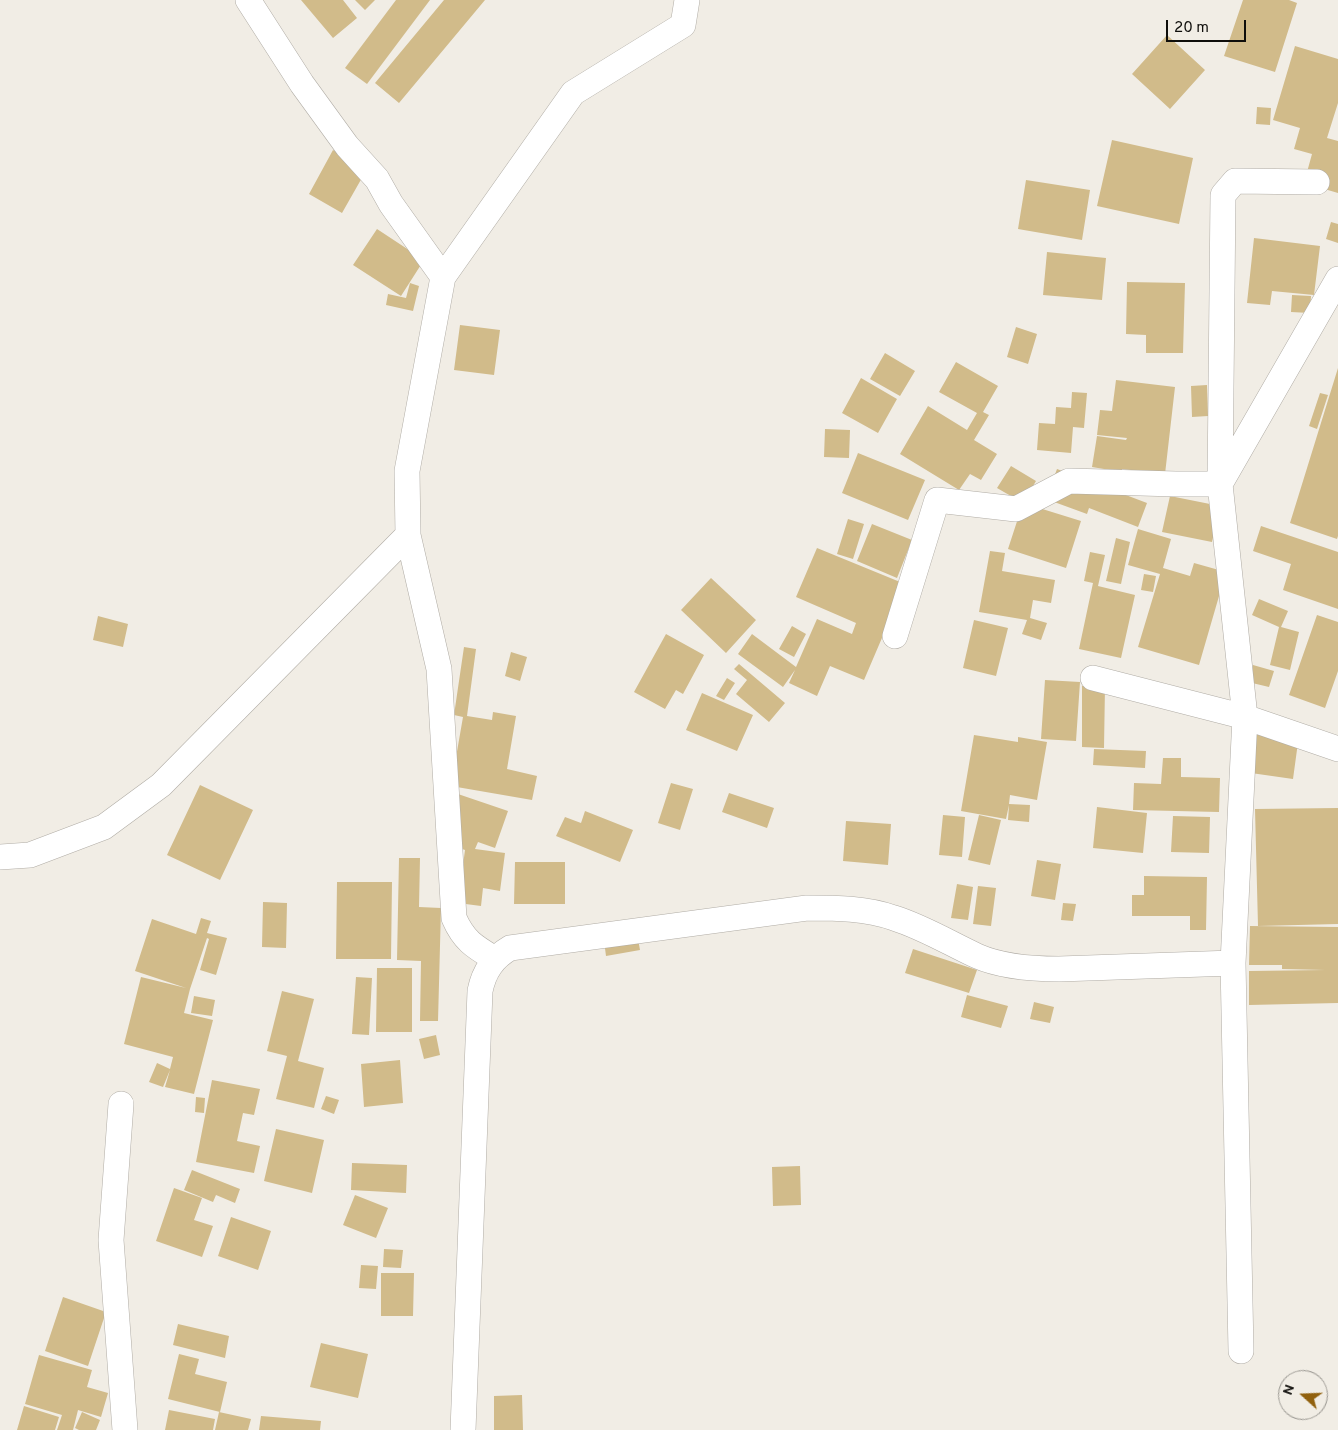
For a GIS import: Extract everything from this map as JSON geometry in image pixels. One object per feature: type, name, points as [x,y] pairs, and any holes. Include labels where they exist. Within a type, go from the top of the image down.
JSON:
[{"type":"street","points":[[248,0],[302,84],[347,146],[377,179],[391,204],[443,277]]},
{"type":"street","points":[[495,960],[468,941],[459,930],[454,918],[439,668],[408,535],[407,472],[443,277],[573,93],[683,26],[687,0]]},
{"type":"street","points":[[1241,1351],[1233,963],[1245,717],[1220,484],[1223,195],[1235,181],[1317,182]]},
{"type":"street","points":[[1220,484],[1338,279]]},
{"type":"street","points":[[895,636],[937,500],[1016,509],[1069,482],[1220,484]]},
{"type":"street","points":[[0,857],[30,855],[104,827],[161,784],[408,535]]},
{"type":"street","points":[[1093,678],[1245,717],[1338,749]]},
{"type":"street","points":[[463,1430],[480,991],[483,980],[495,960],[510,948],[807,908],[837,908],[867,911],[891,917],[914,925],[978,956],[1019,967],[1059,969],[1233,963]]},
{"type":"street","points":[[121,1104],[111,1240],[125,1430]]},
{"type":"building","points":[[301,0],[343,0],[357,18],[333,38]]},
{"type":"building","points":[[355,0],[375,0],[365,10]]},
{"type":"building","points":[[396,0],[430,0],[367,84],[345,68]]},
{"type":"building","points":[[444,0],[485,0],[399,103],[375,83]]},
{"type":"building","points":[[1243,0],[1289,0],[1297,3],[1275,72],[1224,56]]},
{"type":"building","points":[[1167,35],[1205,70],[1170,109],[1132,74]]},
{"type":"building","points":[[1295,46],[1338,59],[1338,103],[1327,138],[1338,141],[1338,193],[1304,183],[1312,154],[1294,149],[1300,128],[1273,120]]},
{"type":"building","points":[[1257,107],[1271,108],[1270,125],[1256,124]]},
{"type":"building","points":[[1112,140],[1193,158],[1179,224],[1097,206]]},
{"type":"building","points":[[333,150],[367,169],[342,213],[309,194]]},
{"type":"building","points":[[1026,180],[1090,190],[1082,240],[1018,229]]},
{"type":"building","points":[[1331,222],[1338,224],[1338,243],[1326,239]]},
{"type":"building","points":[[377,229],[424,260],[401,296],[353,265]]},
{"type":"building","points":[[1254,238],[1320,246],[1314,295],[1272,291],[1270,305],[1247,303]]},
{"type":"building","points":[[1047,252],[1106,258],[1102,300],[1043,295]]},
{"type":"building","points":[[1127,282],[1185,283],[1183,353],[1146,353],[1146,335],[1126,334]]},
{"type":"building","points":[[410,283],[419,286],[413,311],[386,305],[388,294],[406,298]]},
{"type":"building","points":[[1292,295],[1311,296],[1310,313],[1291,312]]},
{"type":"building","points":[[460,325],[500,330],[494,375],[454,370]]},
{"type":"building","points":[[1016,327],[1037,334],[1028,364],[1007,357]]},
{"type":"building","points":[[885,353],[915,371],[900,396],[870,379]]},
{"type":"building","points":[[956,362],[998,386],[983,412],[989,415],[974,440],[997,454],[981,480],[970,474],[959,490],[900,454],[928,406],[967,430],[977,413],[939,392]]},
{"type":"building","points":[[1338,368],[1338,536],[1337,539],[1290,523]]},
{"type":"building","points":[[861,378],[897,399],[878,433],[842,413]]},
{"type":"building","points":[[1116,380],[1175,387],[1165,474],[1122,469],[1122,472],[1092,467],[1097,436],[1126,440],[1127,438],[1097,435],[1100,410],[1112,411]]},
{"type":"building","points":[[1207,385],[1208,416],[1192,417],[1191,386]]},
{"type":"building","points":[[1072,392],[1087,393],[1084,428],[1073,427],[1071,453],[1037,450],[1039,423],[1055,424],[1056,407],[1071,408]]},
{"type":"building","points":[[1320,393],[1328,395],[1317,429],[1309,426]]},
{"type":"building","points":[[825,429],[850,430],[849,458],[824,457]]},
{"type":"building","points":[[858,453],[925,480],[908,520],[842,493]]},
{"type":"building","points":[[1011,466],[1036,481],[1023,503],[997,488]]},
{"type":"building","points":[[1057,469],[1147,503],[1138,527],[1089,508],[1087,514],[1046,499]]},
{"type":"building","points":[[1170,496],[1220,506],[1212,542],[1162,532]]},
{"type":"building","points":[[1023,503],[1081,521],[1066,568],[1008,549]]},
{"type":"building","points":[[848,519],[864,524],[853,559],[837,554]]},
{"type":"building","points":[[872,524],[912,540],[897,578],[857,561]]},
{"type":"building","points":[[1261,526],[1338,552],[1338,609],[1283,590],[1291,564],[1253,551]]},
{"type":"building","points":[[1138,529],[1171,539],[1163,568],[1190,576],[1194,563],[1226,572],[1199,665],[1138,647],[1160,574],[1128,565]]},
{"type":"building","points":[[1116,538],[1130,542],[1121,584],[1106,581]]},
{"type":"building","points":[[817,548],[905,584],[864,680],[830,666],[817,696],[789,683],[795,670],[783,687],[738,654],[752,634],[796,667],[817,619],[852,634],[856,623],[796,597]]},
{"type":"building","points":[[990,551],[1005,553],[1002,571],[1055,580],[1051,603],[1033,600],[1030,618],[1047,623],[1041,640],[1022,634],[1027,620],[979,612]]},
{"type":"building","points":[[1090,552],[1105,555],[1098,586],[1135,595],[1121,658],[1079,649],[1093,583],[1084,581]]},
{"type":"building","points":[[1144,574],[1156,576],[1153,592],[1141,590]]},
{"type":"building","points":[[711,578],[756,620],[726,653],[681,610]]},
{"type":"building","points":[[1259,599],[1288,611],[1281,627],[1299,632],[1290,670],[1270,665],[1279,627],[1252,615]]},
{"type":"building","points":[[1317,615],[1338,622],[1338,671],[1325,708],[1289,695]]},
{"type":"building","points":[[98,616],[128,624],[123,647],[93,640]]},
{"type":"building","points":[[974,620],[1008,628],[996,676],[963,668]]},
{"type":"building","points":[[792,626],[806,634],[794,657],[779,649]]},
{"type":"building","points":[[666,634],[704,655],[683,694],[676,690],[665,709],[634,692]]},
{"type":"building","points":[[464,647],[476,649],[467,716],[492,720],[493,712],[516,716],[507,769],[537,776],[532,800],[451,786],[463,717],[454,715]]},
{"type":"building","points":[[511,652],[527,657],[520,681],[505,676]]},
{"type":"building","points":[[739,664],[785,703],[769,722],[736,694],[747,680],[734,669]]},
{"type":"building","points":[[1253,665],[1274,671],[1269,687],[1248,682]]},
{"type":"building","points":[[727,678],[735,683],[724,700],[716,696]]},
{"type":"building","points":[[1045,680],[1080,682],[1076,741],[1041,739]]},
{"type":"building","points":[[1082,686],[1105,686],[1104,748],[1082,747]]},
{"type":"building","points":[[702,693],[753,715],[737,751],[686,730]]},
{"type":"building","points":[[1251,728],[1299,735],[1293,779],[1244,772]]},
{"type":"building","points":[[974,735],[1018,742],[1018,737],[1047,742],[1037,800],[1010,795],[1009,804],[1030,805],[1029,822],[1008,820],[1009,805],[1006,819],[961,811]]},
{"type":"building","points":[[1094,749],[1146,751],[1145,768],[1093,765]]},
{"type":"building","points":[[1163,758],[1181,758],[1181,777],[1220,778],[1219,812],[1133,810],[1134,783],[1161,784]]},
{"type":"building","points":[[671,783],[693,789],[680,830],[658,823]]},
{"type":"building","points":[[200,785],[253,810],[220,880],[167,855]]},
{"type":"building","points":[[455,793],[508,811],[495,848],[478,842],[475,849],[505,853],[500,891],[483,888],[481,906],[458,903],[465,850],[439,841]]},
{"type":"building","points":[[729,793],[774,808],[767,828],[722,812]]},
{"type":"building","points":[[1097,807],[1147,813],[1143,853],[1093,848]]},
{"type":"building","points":[[1338,808],[1338,924],[1258,926],[1255,809]]},
{"type":"building","points":[[585,811],[633,830],[620,862],[556,836],[565,817],[581,823]]},
{"type":"building","points":[[943,815],[965,817],[962,857],[939,855]]},
{"type":"building","points":[[979,815],[1001,820],[990,865],[968,860]]},
{"type":"building","points":[[1173,816],[1210,817],[1209,853],[1171,852]]},
{"type":"building","points":[[846,821],[891,824],[888,865],[843,861]]},
{"type":"building","points":[[399,858],[420,858],[419,907],[441,908],[438,1021],[420,1021],[421,961],[397,960]]},
{"type":"building","points":[[1037,860],[1061,864],[1055,900],[1031,896]]},
{"type":"building","points":[[515,862],[565,862],[565,904],[514,904]]},
{"type":"building","points":[[1144,876],[1207,877],[1206,930],[1190,930],[1190,916],[1132,916],[1132,895],[1144,895]]},
{"type":"building","points":[[337,882],[392,882],[391,959],[336,959]]},
{"type":"building","points":[[957,884],[973,887],[968,920],[951,918]]},
{"type":"building","points":[[978,886],[996,888],[991,926],[973,924]]},
{"type":"building","points":[[263,902],[287,903],[286,948],[262,947]]},
{"type":"building","points":[[1063,903],[1076,904],[1073,921],[1061,920]]},
{"type":"building","points":[[201,918],[211,921],[207,933],[227,938],[216,975],[200,970],[209,939],[207,938],[184,1013],[213,1020],[194,1094],[165,1087],[170,1070],[163,1087],[149,1082],[157,1063],[170,1069],[173,1057],[124,1044],[141,977],[186,988],[135,971],[152,919],[196,934]]},
{"type":"building","points":[[1250,926],[1338,927],[1338,1003],[1249,1005],[1249,971],[1325,970],[1282,969],[1282,965],[1249,965]]},
{"type":"building","points":[[636,928],[640,950],[606,956],[603,933]]},
{"type":"building","points":[[913,949],[977,970],[969,993],[905,973]]},
{"type":"building","points":[[377,968],[412,968],[412,1032],[376,1032]]},
{"type":"building","points":[[356,977],[372,978],[369,1035],[352,1034]]},
{"type":"building","points":[[282,991],[314,999],[298,1061],[324,1068],[314,1108],[276,1099],[287,1056],[267,1051]]},
{"type":"building","points":[[967,995],[1008,1006],[1001,1028],[961,1017]]},
{"type":"building","points":[[194,996],[215,1000],[212,1016],[191,1013]]},
{"type":"building","points":[[1034,1002],[1054,1007],[1050,1023],[1030,1019]]},
{"type":"building","points":[[436,1035],[440,1055],[424,1059],[419,1039]]},
{"type":"building","points":[[400,1060],[403,1103],[364,1107],[361,1064]]},
{"type":"building","points":[[212,1080],[260,1089],[254,1115],[243,1113],[237,1141],[260,1146],[254,1173],[196,1162]]},
{"type":"building","points":[[326,1096],[339,1100],[334,1114],[321,1109]]},
{"type":"building","points":[[196,1097],[205,1098],[204,1113],[195,1112]]},
{"type":"building","points":[[276,1129],[324,1140],[312,1193],[264,1181]]},
{"type":"building","points":[[352,1163],[407,1165],[406,1193],[351,1190]]},
{"type":"building","points":[[800,1166],[801,1205],[773,1206],[772,1167]]},
{"type":"building","points":[[192,1170],[240,1189],[235,1203],[216,1195],[213,1202],[184,1190]]},
{"type":"building","points":[[174,1188],[202,1198],[194,1220],[213,1226],[202,1257],[156,1241]]},
{"type":"building","points":[[355,1195],[388,1208],[376,1238],[343,1225]]},
{"type":"building","points":[[231,1217],[271,1231],[258,1270],[218,1256]]},
{"type":"building","points":[[384,1249],[403,1250],[401,1268],[383,1267]]},
{"type":"building","points":[[361,1265],[378,1266],[376,1289],[359,1288]]},
{"type":"building","points":[[381,1273],[414,1273],[413,1316],[381,1316]]},
{"type":"building","points":[[63,1297],[106,1312],[88,1366],[45,1351]]},
{"type":"building","points":[[178,1324],[229,1336],[225,1358],[173,1345]]},
{"type":"building","points":[[321,1343],[368,1354],[358,1398],[310,1387]]},
{"type":"building","points":[[179,1354],[199,1359],[195,1374],[227,1382],[220,1412],[168,1399]]},
{"type":"building","points":[[39,1355],[92,1370],[87,1387],[108,1393],[101,1417],[78,1410],[73,1430],[57,1430],[62,1415],[25,1404]]},
{"type":"building","points":[[522,1395],[523,1430],[494,1430],[494,1396]]},
{"type":"building","points":[[24,1406],[59,1417],[55,1430],[17,1430]]},
{"type":"building","points":[[169,1410],[215,1419],[213,1430],[165,1430]]},
{"type":"building","points":[[82,1412],[100,1420],[96,1430],[79,1430],[75,1428]]},
{"type":"building","points":[[219,1412],[251,1419],[248,1430],[215,1430]]},
{"type":"building","points":[[261,1416],[321,1421],[320,1430],[259,1430]]}]
